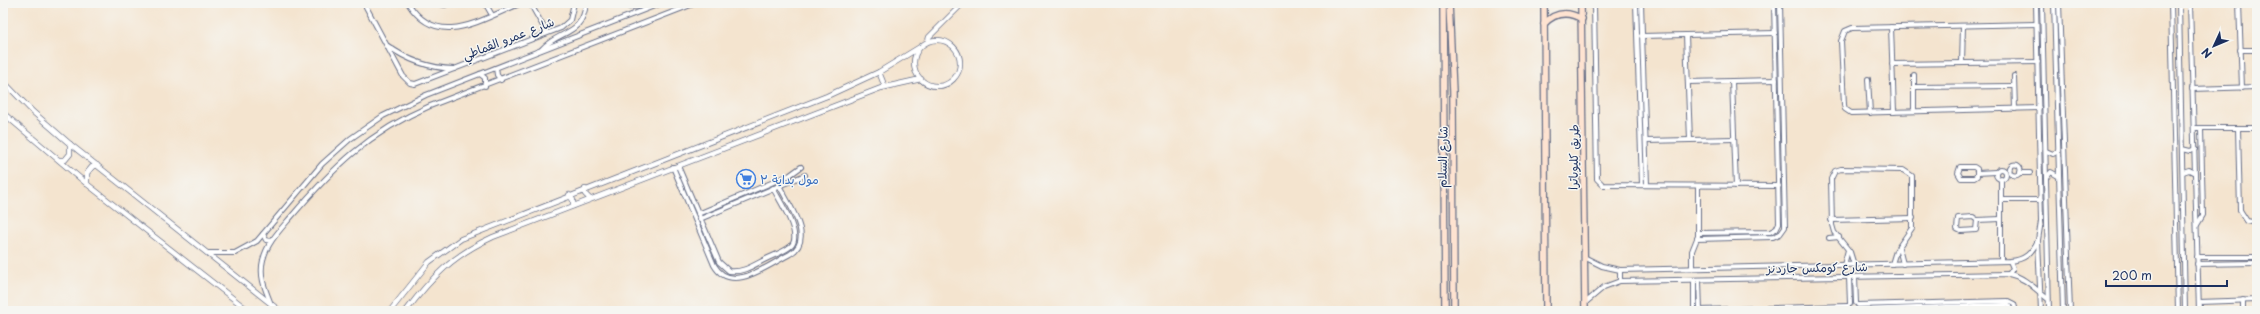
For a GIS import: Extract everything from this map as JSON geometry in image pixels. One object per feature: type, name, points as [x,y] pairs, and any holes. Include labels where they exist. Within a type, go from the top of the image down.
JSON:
[{"type":"main road","name":"شارع السلام","points":[[1443,3],[1449,224],[1454,311]]},
{"type":"main road","name":"شارع السلام","points":[[1445,311],[1453,92],[1449,3]]},
{"type":"main road","points":[[1544,3],[1546,311]]},
{"type":"main road","points":[[1554,3],[1568,3]]},
{"type":"main road","name":"طريق كليوباترا","points":[[1581,3],[1586,311]]},
{"type":"main road","points":[[1544,24],[1559,14],[1568,14],[1582,18]]},
{"type":"street","name":"شارع عمرو القماطي","points":[[364,3],[403,76],[410,83],[420,84],[561,28],[570,20],[574,3]]},
{"type":"street","points":[[408,3],[426,22],[441,29],[457,28],[522,3]]},
{"type":"street","points":[[437,3],[445,5],[450,3]]},
{"type":"street","points":[[485,3],[492,15]]},
{"type":"street","points":[[530,3],[548,33]]},
{"type":"street","points":[[540,51],[547,44],[574,29],[584,14],[586,3]]},
{"type":"street","points":[[618,3],[630,7],[650,3],[661,3]]},
{"type":"street","points":[[208,253],[226,254],[243,250],[263,234],[314,172],[360,131],[384,116],[412,102],[480,74],[661,3]]},
{"type":"street","points":[[271,304],[264,288],[261,272],[264,256],[271,241],[326,177],[365,142],[413,114],[696,3]]},
{"type":"street","points":[[390,311],[421,271],[452,244],[480,230],[568,195],[827,96],[879,72],[928,41],[930,36],[963,3]]},
{"type":"street","points":[[1594,3],[1597,178],[1603,185],[1698,187],[1779,186]]},
{"type":"street","points":[[1636,3],[1640,146],[1644,185]]},
{"type":"street","points":[[1641,3],[1646,141],[1644,185]]},
{"type":"street","points":[[1698,234],[1773,231],[1778,226],[1780,220],[1774,3]]},
{"type":"street","points":[[1697,239],[1773,237],[1780,234],[1785,227],[1780,3]]},
{"type":"street","points":[[2036,3],[2041,200],[2041,221],[2038,240],[2041,311]]},
{"type":"street","points":[[2042,3],[2049,311]]},
{"type":"street","points":[[2054,3],[2063,311]]},
{"type":"street","points":[[2059,3],[2070,311]]},
{"type":"street","points":[[2171,3],[2178,311]]},
{"type":"street","points":[[2179,3],[2179,68],[2183,172],[2185,311]]},
{"type":"street","points":[[2190,3],[2199,311]]},
{"type":"street","points":[[2238,3],[2242,88]]},
{"type":"street","points":[[2036,24],[1852,28],[1845,31],[1841,38],[1845,109],[1851,114],[2039,108]]},
{"type":"street","points":[[1962,26],[1962,63]]},
{"type":"street","points":[[1891,27],[1894,112]]},
{"type":"street","points":[[1637,36],[1775,33]]},
{"type":"street","points":[[1686,35],[1690,140]]},
{"type":"street","points":[[920,47],[916,53],[914,67],[921,79],[931,85],[944,84],[955,76],[960,64],[956,51],[952,46],[941,40],[928,41]]},
{"type":"street","name":"شارع عمرو القماطي","points":[[386,45],[403,56],[421,64],[438,68],[456,69]]},
{"type":"street","points":[[2240,50],[2257,50]]},
{"type":"street","points":[[1892,64],[2038,62]]},
{"type":"street","points":[[496,68],[497,74],[501,80]]},
{"type":"street","points":[[2172,68],[2179,68]]},
{"type":"street","points":[[879,72],[885,87]]},
{"type":"street","points":[[480,74],[485,78],[485,86]]},
{"type":"street","points":[[1914,75],[1914,111]]},
{"type":"street","points":[[2014,76],[2015,109]]},
{"type":"street","points":[[406,311],[436,273],[458,255],[497,235],[885,87],[921,79]]},
{"type":"street","points":[[1868,79],[1870,113]]},
{"type":"street","points":[[1688,82],[1776,80]]},
{"type":"street","points":[[3,81],[33,112],[70,144],[280,311]]},
{"type":"street","points":[[1732,81],[1736,186]]},
{"type":"street","points":[[1914,87],[2014,86]]},
{"type":"street","points":[[2192,89],[2257,87]]},
{"type":"street","points":[[3,112],[87,184],[249,311]]},
{"type":"street","points":[[2194,128],[2257,128]]},
{"type":"street","points":[[2197,225],[2202,215],[2201,128]]},
{"type":"street","points":[[2238,128],[2240,210],[2247,221],[2257,223]]},
{"type":"street","points":[[1646,141],[1734,139]]},
{"type":"street","points":[[60,160],[65,160],[70,154],[70,144]]},
{"type":"street","points":[[1640,146],[1646,146]]},
{"type":"street","points":[[2182,149],[2190,151],[2195,149]]},
{"type":"street","points":[[2046,151],[2053,154],[2058,151]]},
{"type":"street","points":[[2020,173],[2017,163],[2012,163],[2011,170],[2014,176],[2019,175],[2020,173],[2030,173]]},
{"type":"street","points":[[87,184],[87,173],[90,169],[97,165]]},
{"type":"street","points":[[676,166],[705,247],[717,270],[721,275],[730,279],[738,279],[796,251],[801,239],[798,224],[779,185]]},
{"type":"street","points":[[700,219],[779,185],[801,167]]},
{"type":"street","points":[[1960,167],[1974,167],[1977,173],[1974,178],[1961,178],[1958,173],[1960,167]]},
{"type":"street","points":[[1854,265],[1848,250],[1834,232],[1831,220],[1831,179],[1835,171],[1841,169],[1904,170],[1910,173],[1913,178],[1913,218],[1911,231],[1899,248],[1892,264]]},
{"type":"street","points":[[1977,173],[1996,172],[1999,169],[2005,171],[2011,170]]},
{"type":"street","points":[[2183,172],[2189,170],[2195,174]]},
{"type":"street","points":[[2001,178],[2006,175],[2005,171]]},
{"type":"street","points":[[1996,172],[1997,176],[2001,178]]},
{"type":"street","points":[[2046,177],[2054,172],[2058,176]]},
{"type":"street","points":[[698,214],[786,179],[804,175]]},
{"type":"street","points":[[2001,178],[2001,261]]},
{"type":"street","points":[[1692,268],[1692,251],[1698,234],[1698,187]]},
{"type":"street","points":[[684,188],[698,214],[719,262],[729,271],[744,270],[791,246],[795,238],[792,226],[773,188]]},
{"type":"street","points":[[585,189],[585,194],[590,199]]},
{"type":"street","points":[[568,195],[573,200],[573,206]]},
{"type":"street","points":[[2001,200],[2041,200]]},
{"type":"street","points":[[2176,213],[2183,213]]},
{"type":"street","points":[[1977,220],[1976,230],[1961,231],[1957,229],[1958,218],[1973,217],[1977,220],[2002,219]]},
{"type":"street","points":[[1831,220],[1913,218]]},
{"type":"street","points":[[2041,221],[2047,221]]},
{"type":"street","points":[[263,234],[266,240],[271,241]]},
{"type":"street","points":[[1829,238],[1839,237]]},
{"type":"street","name":"شارع كومكس جاردنز","points":[[1584,257],[1602,266],[1620,270],[2010,261],[2024,258],[2032,252],[2038,240]]},
{"type":"street","points":[[1899,248],[1903,264]]},
{"type":"street","points":[[1844,265],[1848,250]]},
{"type":"street","points":[[2197,256],[2257,257]]},
{"type":"street","points":[[2219,257],[2220,264]]},
{"type":"street","points":[[768,258],[771,263]]},
{"type":"street","points":[[2009,274],[2013,268],[2010,261]]},
{"type":"street","points":[[2197,264],[2257,263]]},
{"type":"street","points":[[1620,270],[1620,281]]},
{"type":"street","name":"شارع كومكس جاردنز","points":[[1585,303],[1604,287],[1620,281],[2009,274],[2018,276],[2027,281],[2048,299]]},
{"type":"street","points":[[1855,276],[1858,307]]},
{"type":"street","points":[[1849,277],[1849,308]]},
{"type":"street","points":[[1694,280],[1694,311]]},
{"type":"street","points":[[1699,280],[1700,311],[1849,308],[2008,301],[2014,304],[2016,311]]},
{"type":"street","points":[[2062,296],[2069,296]]},
{"type":"street","points":[[2243,300],[2243,311]]},
{"type":"street","points":[[2199,302],[2257,300]]},
{"type":"street","points":[[1858,307],[1901,310],[2005,305],[2009,306],[2011,311]]},
{"type":"street","points":[[1836,311],[1849,308]]},
{"type":"place","name":"مول بداية ۲","points":[[746,179]]}]
